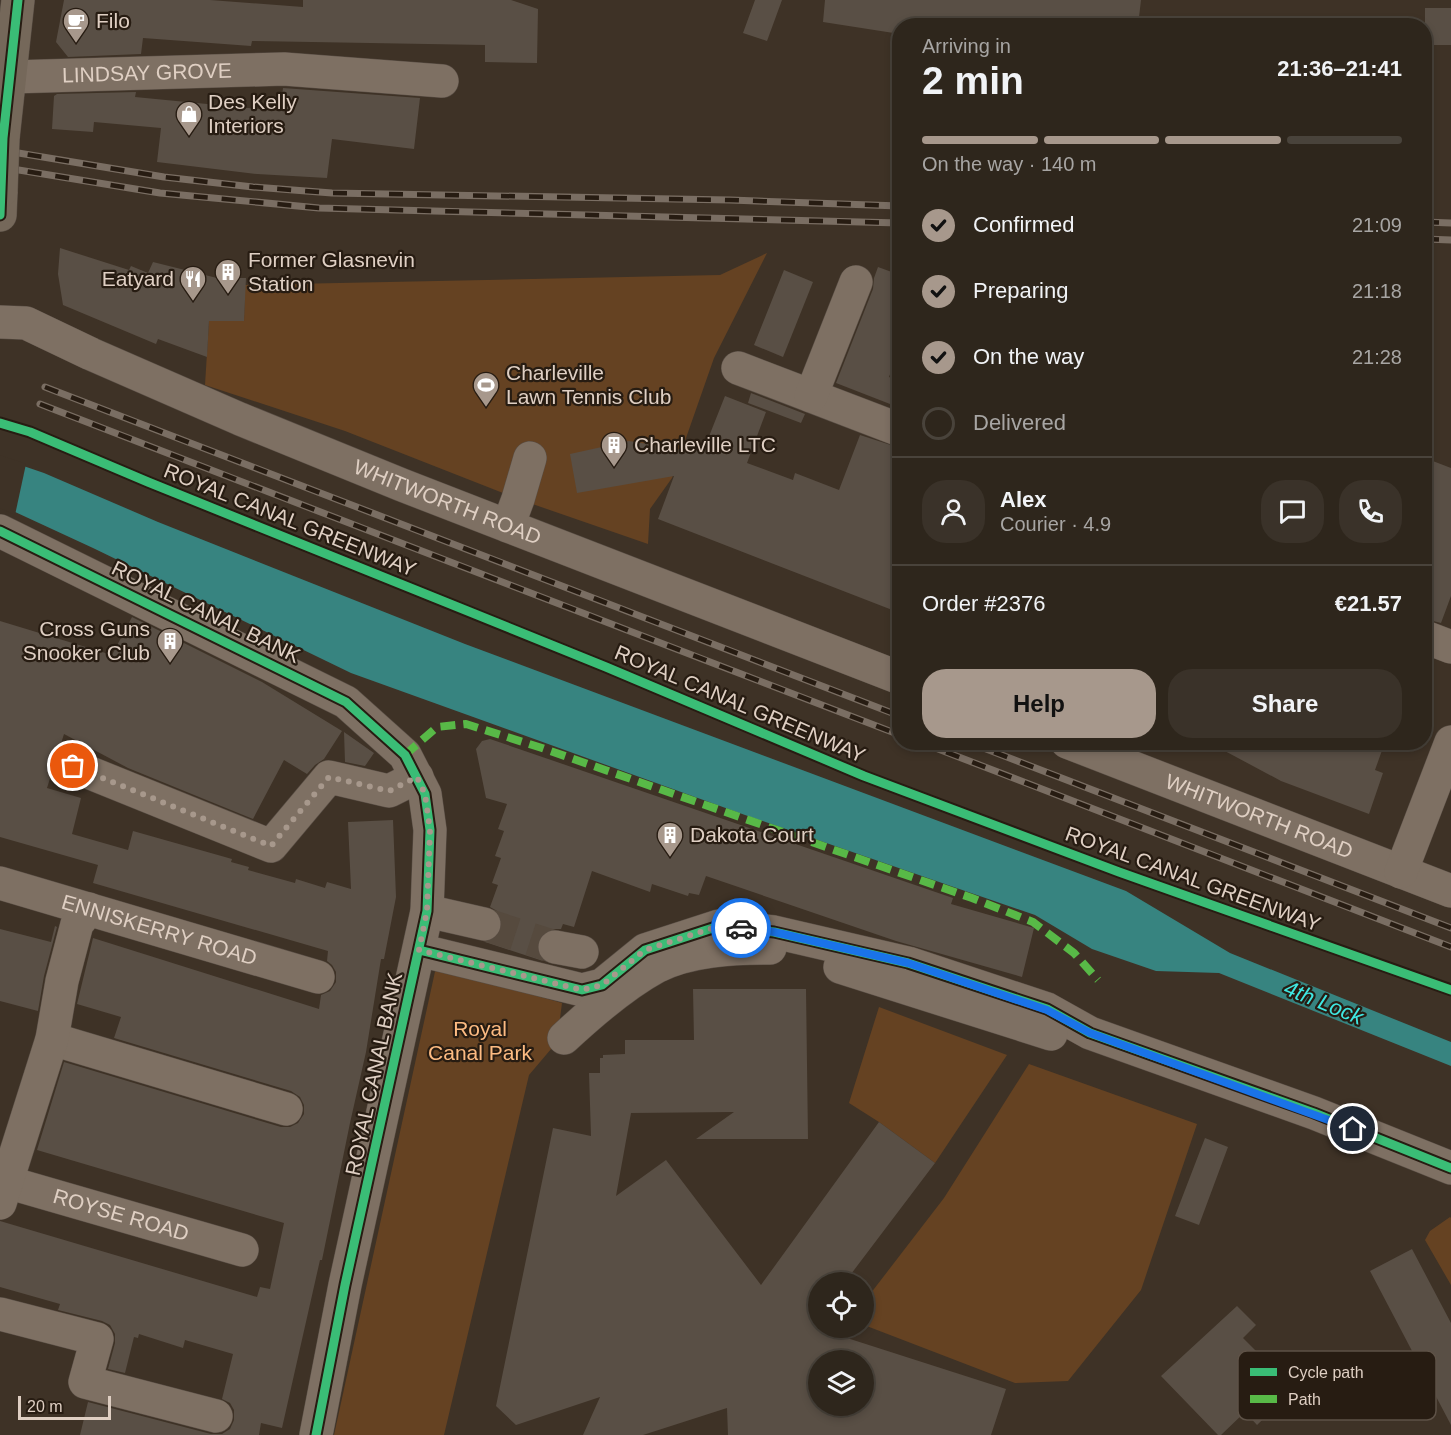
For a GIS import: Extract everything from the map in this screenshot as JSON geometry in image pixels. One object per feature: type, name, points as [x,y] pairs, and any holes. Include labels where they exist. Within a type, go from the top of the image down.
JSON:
[{"type":"main road","points":[[1,203],[3,138],[18,0]]},
{"type":"street","name":"LINDSAY GROVE","points":[[10,76],[284,69],[442,81]]},
{"type":"street","points":[[811,396],[856,282]]},
{"type":"street","name":"WHITWORTH ROAD","points":[[0,322],[26,323],[240,419],[892,675]]},
{"type":"street","points":[[738,368],[892,427]]},
{"type":"street","points":[[508,526],[530,458]]},
{"type":"street","name":"ROYAL CANAL BANK","points":[[0,531],[346,702],[405,755],[425,794],[430,830],[427,911],[345,1285],[316,1435]]},
{"type":"street","points":[[1432,640],[1451,647]]},
{"type":"street","points":[[1401,872],[1451,742]]},
{"type":"street","name":"WHITWORTH ROAD","points":[[1088,750],[1451,891]]},
{"type":"street","points":[[73,766],[271,846],[329,777],[389,791],[417,777]]},
{"type":"street","name":"ENNISKERRY ROAD","points":[[0,883],[318,977]]},
{"type":"street","points":[[3,1188],[52,1039],[62,981],[77,924],[90,909]]},
{"type":"street","points":[[427,911],[484,924]]},
{"type":"street","points":[[419,950],[582,990],[602,985],[645,950],[719,926],[774,932],[908,963],[1047,1010],[1090,1033],[1310,1122],[1451,1168]]},
{"type":"street","points":[[564,1038],[624,988],[657,967],[686,956],[742,948],[772,948],[1077,1042],[1090,1033]]},
{"type":"street","points":[[52,1039],[286,1109]]},
{"type":"street","name":"ROYSE ROAD","points":[[3,1188],[242,1250]]},
{"type":"street","points":[[0,1314],[97,1339],[85,1382],[216,1416]]},
{"type":"green space","name":"Charleville Lawn Tennis Club","points":[[767,253],[714,358],[672,478],[650,509],[648,544],[518,499],[345,431],[205,385],[209,321],[244,321],[245,285],[720,275]]},
{"type":"green space","name":"Royal Canal Park","points":[[436,967],[562,1003],[557,1042],[529,1075],[444,1435],[334,1435]]},
{"type":"green space","points":[[879,1007],[1007,1055],[935,1163],[849,1103]]},
{"type":"green space","points":[[1029,1064],[1197,1124],[1141,1290],[1068,1381],[1015,1383],[874,1329],[874,1289],[944,1198]]},
{"type":"green space","points":[[1450,1217],[1451,1285],[1425,1240],[1430,1231]]},
{"type":"water","name":"4th Lock","points":[[0,458],[44,473],[158,522],[465,644],[1126,891],[1230,953],[1451,1042],[1451,1066],[1219,973],[1156,971],[1092,949],[1035,915],[745,815],[351,673],[0,505]]},
{"type":"pier","points":[[0,455],[26,464],[15,515],[0,508]]},
{"type":"building","points":[[64,0],[210,0],[303,7],[303,0],[511,0],[538,9],[537,63],[485,62],[485,45],[252,41],[251,46],[143,38],[141,54],[68,57],[56,42]]},
{"type":"building","points":[[755,0],[782,0],[767,41],[743,33]]},
{"type":"building","points":[[825,0],[1141,0],[1139,18],[892,18],[892,33],[823,22]]},
{"type":"building","points":[[1425,8],[1451,8],[1451,45],[1432,45],[1432,18],[1425,18]]},
{"type":"building","points":[[283,88],[420,98],[414,149],[332,139],[327,178],[257,174],[157,162],[161,128],[94,122],[93,132],[52,129],[54,96],[57,94],[136,92],[135,97],[280,111]]},
{"type":"building","points":[[60,248],[129,270],[131,266],[148,273],[153,262],[221,279],[246,278],[244,321],[209,321],[207,357],[158,339],[156,344],[63,305],[58,274]]},
{"type":"building","points":[[878,267],[892,272],[892,369],[889,377],[892,378],[892,399],[890,404],[836,383],[873,289]]},
{"type":"building","points":[[784,270],[813,282],[783,357],[754,345]]},
{"type":"building","points":[[751,393],[805,414],[801,423],[748,403]]},
{"type":"building","points":[[725,396],[766,412],[747,463],[793,480],[795,473],[839,490],[860,435],[892,445],[892,610],[658,519],[674,476],[577,493],[570,454],[629,441],[685,450],[687,443],[704,449]]},
{"type":"building","points":[[1432,461],[1451,468],[1451,596],[1441,623],[1432,621]]},
{"type":"building","points":[[132,617],[262,682],[342,731],[324,759],[307,774],[284,760],[253,819],[128,768],[64,734],[47,788],[81,798],[72,834],[128,850],[133,831],[232,859],[231,862],[249,867],[248,870],[295,883],[296,879],[325,888],[327,882],[351,889],[348,822],[393,820],[396,897],[384,959],[381,959],[366,1052],[322,1260],[320,1260],[282,1428],[261,1423],[259,1435],[80,1435],[88,1402],[211,1434],[222,1434],[230,1429],[234,1420],[234,1410],[230,1403],[222,1399],[233,1354],[185,1340],[183,1348],[139,1334],[138,1338],[134,1337],[125,1373],[108,1369],[115,1343],[115,1334],[110,1325],[58,1310],[60,1304],[0,1287],[0,1221],[257,1297],[260,1287],[270,1289],[284,1223],[37,1150],[64,1062],[281,1127],[290,1127],[298,1123],[304,1114],[304,1105],[300,1097],[291,1091],[114,1038],[121,1017],[77,1004],[93,938],[319,1009],[321,995],[330,991],[336,982],[336,972],[327,961],[328,951],[93,883],[98,865],[0,837],[0,621],[112,655]]},
{"type":"building","points":[[344,732],[374,753],[365,766],[345,762]]},
{"type":"building","name":"Dakota Court","points":[[490,739],[953,898],[951,904],[1034,928],[1022,977],[896,941],[706,876],[699,895],[689,893],[688,896],[652,884],[650,892],[592,871],[574,927],[563,924],[561,929],[549,929],[540,935],[537,953],[543,961],[485,942],[497,937],[502,928],[502,918],[490,907],[498,885],[492,883],[501,858],[495,856],[504,831],[498,829],[507,804],[486,798],[476,749],[482,741]]},
{"type":"building","points":[[1223,750],[1382,750],[1375,770],[1383,773],[1369,814],[1281,781]]},
{"type":"building","points":[[55,926],[57,927],[44,976],[38,1011],[0,1001],[0,929],[51,942]]},
{"type":"building","points":[[693,989],[806,989],[808,1139],[696,1139],[734,1112],[631,1113],[616,1196],[666,1160],[761,1285],[879,1122],[935,1163],[853,1272],[808,1272],[808,1338],[847,1338],[1006,1389],[991,1435],[728,1435],[727,1408],[643,1435],[583,1435],[600,1397],[516,1425],[496,1406],[553,1128],[591,1136],[589,1073],[600,1073],[600,1058],[603,1058],[603,1055],[625,1054],[625,1040],[694,1040]]},
{"type":"building","points":[[1205,1138],[1228,1147],[1199,1225],[1175,1216]]},
{"type":"building","points":[[1412,1249],[1451,1323],[1451,1425],[1436,1396],[1436,1351],[1412,1351],[1370,1271]]},
{"type":"building","points":[[1237,1306],[1256,1325],[1243,1338],[1256,1351],[1238,1351],[1238,1419],[1221,1435],[1218,1435],[1161,1376]]},
{"type":"building","points":[[1252,1420],[1262,1420],[1257,1425]]},
{"type":"tunnel","points":[[484,924],[555,947]]},
{"type":"railway","points":[[0,150],[164,177],[332,193],[730,200],[892,206]]},
{"type":"railway","points":[[0,167],[160,193],[319,208],[892,223]]},
{"type":"railway","points":[[1432,222],[1451,223]]},
{"type":"railway","points":[[1432,239],[1451,240]]},
{"type":"railway","points":[[45,387],[892,713]]},
{"type":"railway","points":[[40,404],[892,732]]},
{"type":"railway","points":[[941,750],[1451,947]]},
{"type":"railway","points":[[989,750],[1451,928]]},
{"type":"marked path","points":[[405,755],[437,727],[466,724],[542,748],[972,898],[1033,922],[1074,953],[1098,980]]},
{"type":"cycle path","points":[[0,215],[3,138],[18,0]]},
{"type":"cycle path","name":"ROYAL CANAL GREENWAY","points":[[0,423],[30,432],[606,667],[864,776],[1119,872],[1451,990]]},
{"type":"cycle path","points":[[0,531],[346,702],[405,755],[425,794],[430,830],[427,911],[345,1285],[316,1435]]},
{"type":"cycle path","points":[[419,950],[582,990],[602,985],[645,950],[719,926],[774,932],[908,963],[1047,1009],[1090,1033],[1314,1113],[1451,1168]]},
{"type":"way so far","points":[[73,766],[271,846],[329,777],[389,791],[417,777],[425,794],[430,830],[427,911],[419,950],[491,969],[582,990],[602,985],[645,950],[719,926],[741,928]]},
{"type":"place","name":"Filo","points":[[76,44]]},
{"type":"place","name":"Des Kelly Interiors","points":[[189,137]]},
{"type":"place","name":"Former Glasnevin Station","points":[[228,295]]},
{"type":"place","name":"Eatyard","points":[[193,302]]},
{"type":"place","name":"Charleville Lawn Tennis Club","points":[[486,408]]},
{"type":"place","name":"Charleville LTC","points":[[614,468]]},
{"type":"place","name":"Cross Guns Snooker Club","points":[[170,664]]},
{"type":"place","name":"Dakota Court","points":[[670,858]]},
{"type":"route","points":[[741,928],[774,932],[908,963],[1047,1010],[1090,1033],[1353,1129]]}]
